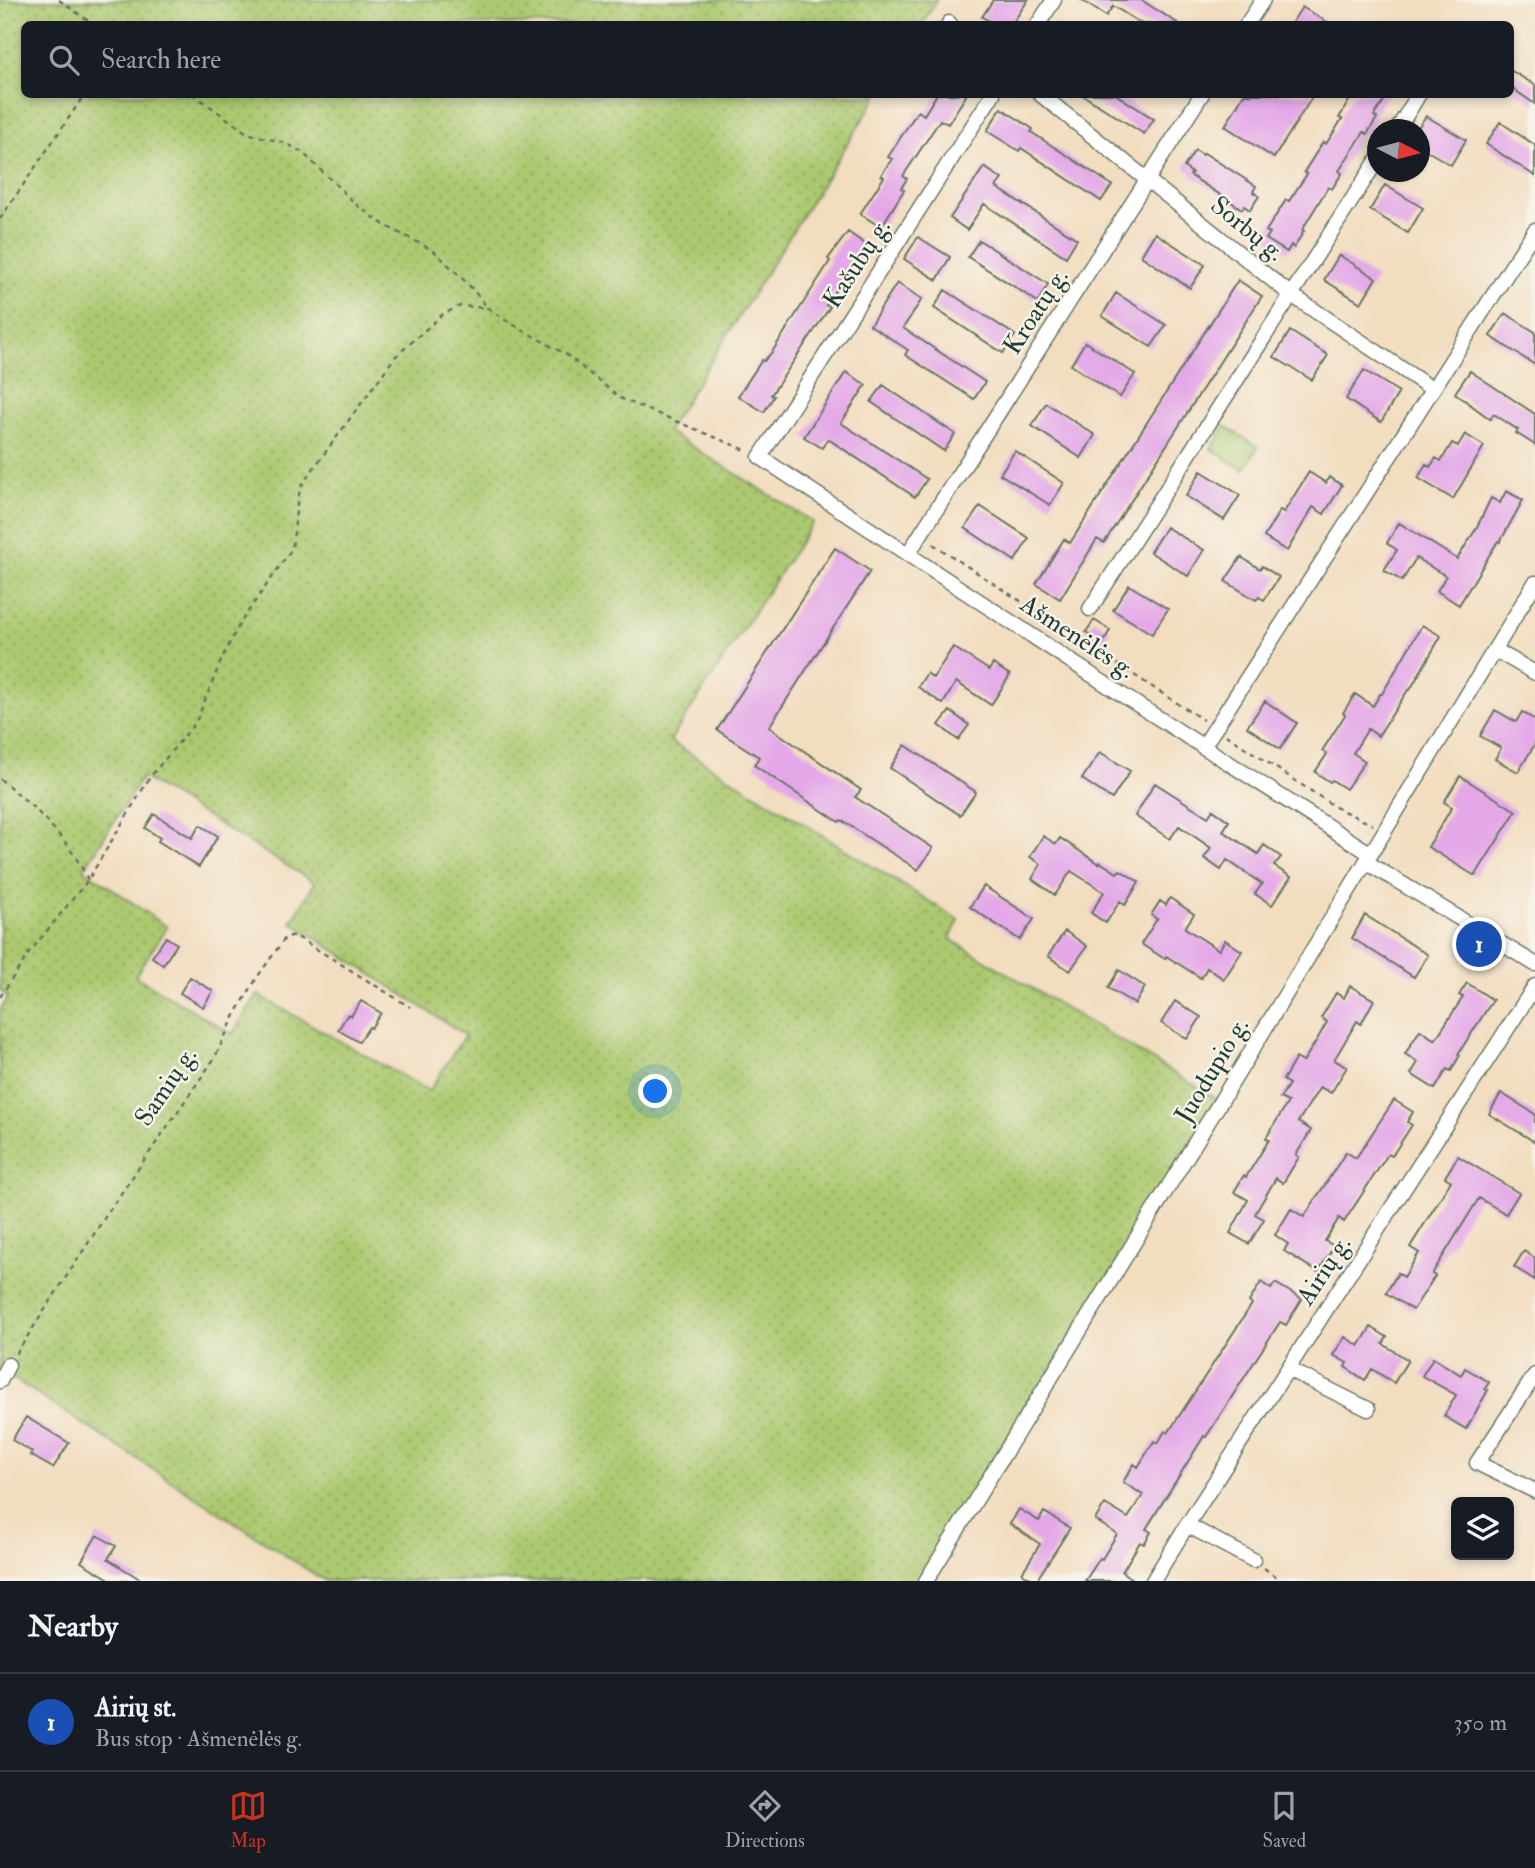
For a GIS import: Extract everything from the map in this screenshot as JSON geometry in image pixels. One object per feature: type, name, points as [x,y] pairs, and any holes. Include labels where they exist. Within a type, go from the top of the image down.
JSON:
[{"type":"street","points":[[1040,21],[1054,0]]},
{"type":"street","points":[[1249,21],[1263,0]]},
{"type":"street","name":"Kašubų g.","points":[[760,457],[990,98]]},
{"type":"street","name":"Sorbų g.","points":[[1045,98],[1290,294],[1432,389]]},
{"type":"street","name":"Kroatų g.","points":[[908,554],[1199,98]]},
{"type":"street","points":[[1404,119],[1417,98]]},
{"type":"street","points":[[1090,609],[1367,175]]},
{"type":"street","points":[[1203,747],[1535,230]]},
{"type":"street","name":"Ašmenėlės g.","points":[[760,457],[1369,858],[1535,964]]},
{"type":"street","name":"Juodupio g.","points":[[926,1581],[1535,583]]},
{"type":"street","points":[[1495,650],[1535,673]]},
{"type":"street","name":"Airių g.","points":[[1153,1581],[1535,986]]},
{"type":"street","points":[[0,1381],[8,1365]]},
{"type":"street","points":[[1288,1369],[1368,1409]]},
{"type":"street","points":[[1535,1375],[1477,1463],[1535,1491]]},
{"type":"street","points":[[1187,1525],[1253,1560]]},
{"type":"path","points":[[59,0],[89,21]]},
{"type":"path","points":[[0,219],[82,98]]},
{"type":"path","points":[[199,98],[247,133],[285,143],[302,152],[359,208],[386,226],[434,251],[488,307],[505,320],[567,355],[620,398],[760,457]]},
{"type":"path","points":[[0,997],[29,953],[88,880],[150,777],[196,722],[223,656],[240,623],[291,550],[295,537],[298,494],[303,483],[395,357],[443,314],[460,306],[488,307]]},
{"type":"path","points":[[920,536],[1337,808],[1385,831]]},
{"type":"path","points":[[0,779],[61,836],[80,861],[88,880]]},
{"type":"path","name":"Samių g.","points":[[8,1365],[109,1211],[214,1059],[258,976],[285,938],[294,935],[410,1007]]},
{"type":"path","points":[[1253,1560],[1281,1581]]},
{"type":"green space","points":[[0,0],[937,0],[924,21],[21,21],[21,98],[876,98],[667,431],[813,522],[670,741],[959,920],[950,939],[1217,1099],[919,1581],[325,1581],[0,1370],[0,1010],[8,997],[0,990]],"holes":[[[142,777],[315,883],[291,922],[465,1035],[429,1091],[258,995],[232,1034],[135,976],[167,927],[84,869]]]},
{"type":"green space","points":[[1225,426],[1258,447],[1244,470],[1211,449]]},
{"type":"building","points":[[993,0],[1028,0],[1014,21],[989,21],[982,17]]},
{"type":"building","points":[[1081,0],[1141,0],[1174,21],[1137,21],[1113,6],[1106,16]]},
{"type":"building","points":[[1302,7],[1325,21],[1293,21]]},
{"type":"building","points":[[1514,72],[1535,85],[1535,104],[1514,90]]},
{"type":"building","points":[[935,98],[964,98],[948,124],[940,120],[903,176],[907,179],[901,188],[904,190],[881,227],[860,214],[884,177],[881,175],[892,159],[888,157],[918,111],[924,115]]},
{"type":"building","points":[[1087,98],[1121,98],[1154,119],[1144,134]]},
{"type":"building","points":[[1242,98],[1312,98],[1274,158],[1225,126]]},
{"type":"building","points":[[1351,98],[1385,98],[1374,116],[1376,119],[1367,119],[1367,134],[1364,132],[1339,171],[1342,173],[1332,189],[1328,187],[1294,248],[1291,245],[1287,252],[1266,239],[1270,233],[1266,231],[1307,174],[1304,172],[1323,142],[1326,144],[1342,119],[1339,118]]},
{"type":"building","points":[[1001,108],[1033,129],[1031,132],[1112,185],[1101,201],[1021,148],[1019,151],[987,131]]},
{"type":"building","points":[[1426,116],[1466,140],[1451,165],[1430,153],[1430,119],[1424,119]]},
{"type":"building","points":[[1500,122],[1535,145],[1535,176],[1486,144]]},
{"type":"building","points":[[1195,150],[1256,186],[1253,192],[1259,196],[1250,210],[1244,206],[1242,209],[1190,175],[1192,173],[1184,167]]},
{"type":"building","points":[[984,167],[1002,179],[996,187],[1077,239],[1066,257],[984,204],[967,230],[950,218]]},
{"type":"building","points":[[1385,185],[1423,208],[1408,233],[1370,210]]},
{"type":"building","points":[[848,232],[868,246],[826,305],[830,307],[771,395],[774,396],[764,412],[738,396],[762,360],[772,352],[830,261],[828,259]]},
{"type":"building","points":[[1155,233],[1205,265],[1190,288],[1141,256]]},
{"type":"building","points":[[918,237],[950,257],[937,280],[904,259]]},
{"type":"building","points":[[979,240],[1048,284],[1038,302],[968,257]]},
{"type":"building","points":[[1339,255],[1376,278],[1361,303],[1324,280]]},
{"type":"building","points":[[1238,280],[1262,296],[1104,543],[1097,539],[1060,599],[1036,584],[1064,539],[1070,543]]},
{"type":"building","points":[[897,283],[922,299],[903,328],[985,382],[974,399],[905,355],[908,350],[870,325]]},
{"type":"building","points":[[945,290],[1015,335],[1003,353],[934,308]]},
{"type":"building","points":[[1116,293],[1166,325],[1151,347],[1102,316]]},
{"type":"building","points":[[1505,313],[1535,332],[1535,365],[1490,336]]},
{"type":"building","points":[[1290,331],[1328,355],[1312,380],[1274,357]]},
{"type":"building","points":[[1085,342],[1135,374],[1120,397],[1071,365]]},
{"type":"building","points":[[1364,370],[1399,392],[1381,422],[1346,399]]},
{"type":"building","points":[[1470,371],[1535,414],[1535,445],[1494,414],[1490,419],[1455,393]]},
{"type":"building","points":[[846,372],[866,385],[841,423],[927,479],[915,497],[828,439],[822,448],[804,437]]},
{"type":"building","points":[[883,385],[955,434],[944,451],[871,402]]},
{"type":"building","points":[[1046,403],[1095,435],[1081,458],[1032,426]]},
{"type":"building","points":[[1465,434],[1484,446],[1453,499],[1418,478],[1426,464],[1430,467],[1436,458],[1441,461],[1452,443],[1458,446]]},
{"type":"building","points":[[1015,451],[1064,483],[1050,505],[1000,474]]},
{"type":"building","points":[[1201,471],[1240,495],[1224,520],[1186,496]]},
{"type":"building","points":[[1309,472],[1326,483],[1329,477],[1342,485],[1324,514],[1313,507],[1287,551],[1264,537],[1280,510],[1284,512]]},
{"type":"building","points":[[1506,491],[1523,500],[1500,542],[1498,541],[1459,605],[1437,591],[1446,576],[1416,558],[1402,581],[1384,570],[1397,550],[1387,543],[1399,523],[1457,559],[1491,498],[1500,503]]},
{"type":"building","points":[[980,506],[1029,538],[1015,561],[965,528]]},
{"type":"building","points":[[1166,527],[1204,550],[1188,576],[1150,552]]},
{"type":"building","points":[[835,548],[870,571],[769,727],[861,790],[855,797],[933,848],[918,870],[841,820],[839,822],[754,765],[759,757],[717,730]]},
{"type":"building","points":[[1241,557],[1279,577],[1264,600],[1259,597],[1256,600],[1225,581]]},
{"type":"building","points":[[1129,585],[1168,609],[1152,634],[1113,610]]},
{"type":"building","points":[[1094,620],[1110,630],[1103,643],[1086,632]]},
{"type":"building","points":[[1422,625],[1441,636],[1410,690],[1378,736],[1368,729],[1353,753],[1365,761],[1346,789],[1332,780],[1330,782],[1315,772],[1327,754],[1322,751],[1345,715],[1343,713],[1355,694],[1373,706]]},
{"type":"building","points":[[953,647],[989,670],[993,664],[1010,675],[991,705],[956,682],[943,704],[918,687],[927,673],[933,678]]},
{"type":"building","points":[[1265,701],[1297,723],[1280,749],[1247,727]]},
{"type":"building","points":[[1495,710],[1516,722],[1522,712],[1535,720],[1535,744],[1518,772],[1495,759],[1501,748],[1480,736]]},
{"type":"building","points":[[950,711],[969,725],[958,740],[939,725]]},
{"type":"building","points":[[905,745],[976,792],[960,815],[890,768]]},
{"type":"building","points":[[1100,752],[1130,771],[1112,799],[1082,779]]},
{"type":"building","points":[[1460,776],[1516,811],[1475,876],[1428,847],[1452,807],[1444,802]]},
{"type":"building","points":[[1155,783],[1208,817],[1213,810],[1229,821],[1223,831],[1258,854],[1264,845],[1281,857],[1274,866],[1291,877],[1272,905],[1255,894],[1262,884],[1227,860],[1221,870],[1204,858],[1211,848],[1179,826],[1170,839],[1135,816]]},
{"type":"building","points":[[154,814],[192,838],[200,825],[218,836],[199,867],[158,841],[160,838],[145,828]]},
{"type":"building","points":[[1043,836],[1056,844],[1060,838],[1099,864],[1100,862],[1117,873],[1120,870],[1139,882],[1125,905],[1120,901],[1106,923],[1091,913],[1104,892],[1071,871],[1055,895],[1032,879],[1041,864],[1030,857]]},
{"type":"building","points":[[984,886],[1034,919],[1020,940],[970,907]]},
{"type":"building","points":[[1170,898],[1194,914],[1185,928],[1219,950],[1225,940],[1242,951],[1224,979],[1207,968],[1201,978],[1141,944],[1157,919],[1151,915],[1160,901],[1166,905]]},
{"type":"building","points":[[1365,915],[1428,955],[1414,977],[1352,938]]},
{"type":"building","points":[[1065,931],[1087,946],[1070,971],[1048,956]]},
{"type":"building","points":[[166,937],[177,944],[163,965],[152,957]]},
{"type":"building","points":[[1119,970],[1145,987],[1135,1004],[1108,988]]},
{"type":"building","points":[[190,977],[213,991],[203,1007],[180,993]]},
{"type":"building","points":[[1467,983],[1493,1000],[1458,1054],[1460,1055],[1451,1071],[1447,1069],[1435,1089],[1411,1074],[1418,1062],[1405,1054],[1420,1030],[1435,1040],[1463,997],[1459,995]]},
{"type":"building","points":[[1350,986],[1374,1000],[1361,1024],[1357,1021],[1334,1060],[1347,1067],[1331,1093],[1320,1087],[1298,1122],[1311,1130],[1283,1183],[1276,1178],[1255,1214],[1264,1219],[1249,1244],[1230,1233],[1248,1200],[1234,1192],[1269,1140],[1266,1138],[1288,1102],[1280,1098],[1289,1084],[1283,1080],[1296,1058],[1303,1062],[1318,1038],[1327,1022],[1321,1018],[1336,993],[1344,998]]},
{"type":"building","points":[[361,1001],[381,1013],[359,1042],[338,1030],[348,1014],[351,1016]]},
{"type":"building","points":[[1175,1001],[1201,1017],[1187,1039],[1161,1023]]},
{"type":"building","points":[[1501,1093],[1535,1114],[1535,1142],[1489,1114]]},
{"type":"building","points":[[1394,1100],[1413,1112],[1407,1122],[1412,1125],[1392,1156],[1388,1154],[1344,1222],[1339,1218],[1325,1241],[1334,1246],[1318,1272],[1284,1251],[1288,1244],[1275,1235],[1291,1209],[1304,1217],[1346,1152],[1356,1158]]},
{"type":"building","points":[[1458,1156],[1519,1193],[1506,1214],[1479,1198],[1413,1310],[1386,1293],[1398,1273],[1404,1277],[1419,1253],[1410,1247],[1451,1181],[1445,1177]]},
{"type":"building","points":[[1524,1251],[1535,1258],[1535,1280],[1514,1267]]},
{"type":"building","points":[[1261,1282],[1271,1289],[1275,1283],[1302,1299],[1286,1325],[1280,1322],[1146,1529],[1151,1532],[1144,1544],[1140,1542],[1122,1572],[1135,1581],[1085,1581],[1117,1534],[1095,1520],[1105,1504],[1128,1518],[1143,1495],[1123,1482],[1134,1464],[1138,1467],[1154,1441],[1158,1443],[1165,1431],[1168,1433],[1252,1304],[1249,1302]]},
{"type":"building","points":[[1371,1327],[1387,1337],[1383,1344],[1408,1360],[1394,1383],[1372,1369],[1365,1380],[1345,1367],[1347,1363],[1333,1355],[1345,1337],[1359,1346]]},
{"type":"building","points":[[1433,1358],[1461,1375],[1465,1368],[1489,1382],[1485,1389],[1488,1390],[1466,1429],[1444,1416],[1456,1395],[1422,1376]]},
{"type":"building","points":[[26,1417],[69,1443],[53,1468],[30,1455],[32,1452],[12,1440]]},
{"type":"building","points":[[1019,1509],[1039,1521],[1044,1512],[1070,1528],[1036,1581],[1022,1573],[1040,1544],[1010,1524]]},
{"type":"building","points":[[97,1535],[116,1546],[108,1559],[143,1581],[113,1581],[81,1562]]},
{"type":"place","name":"Airių st.","points":[[1479,944]]}]
